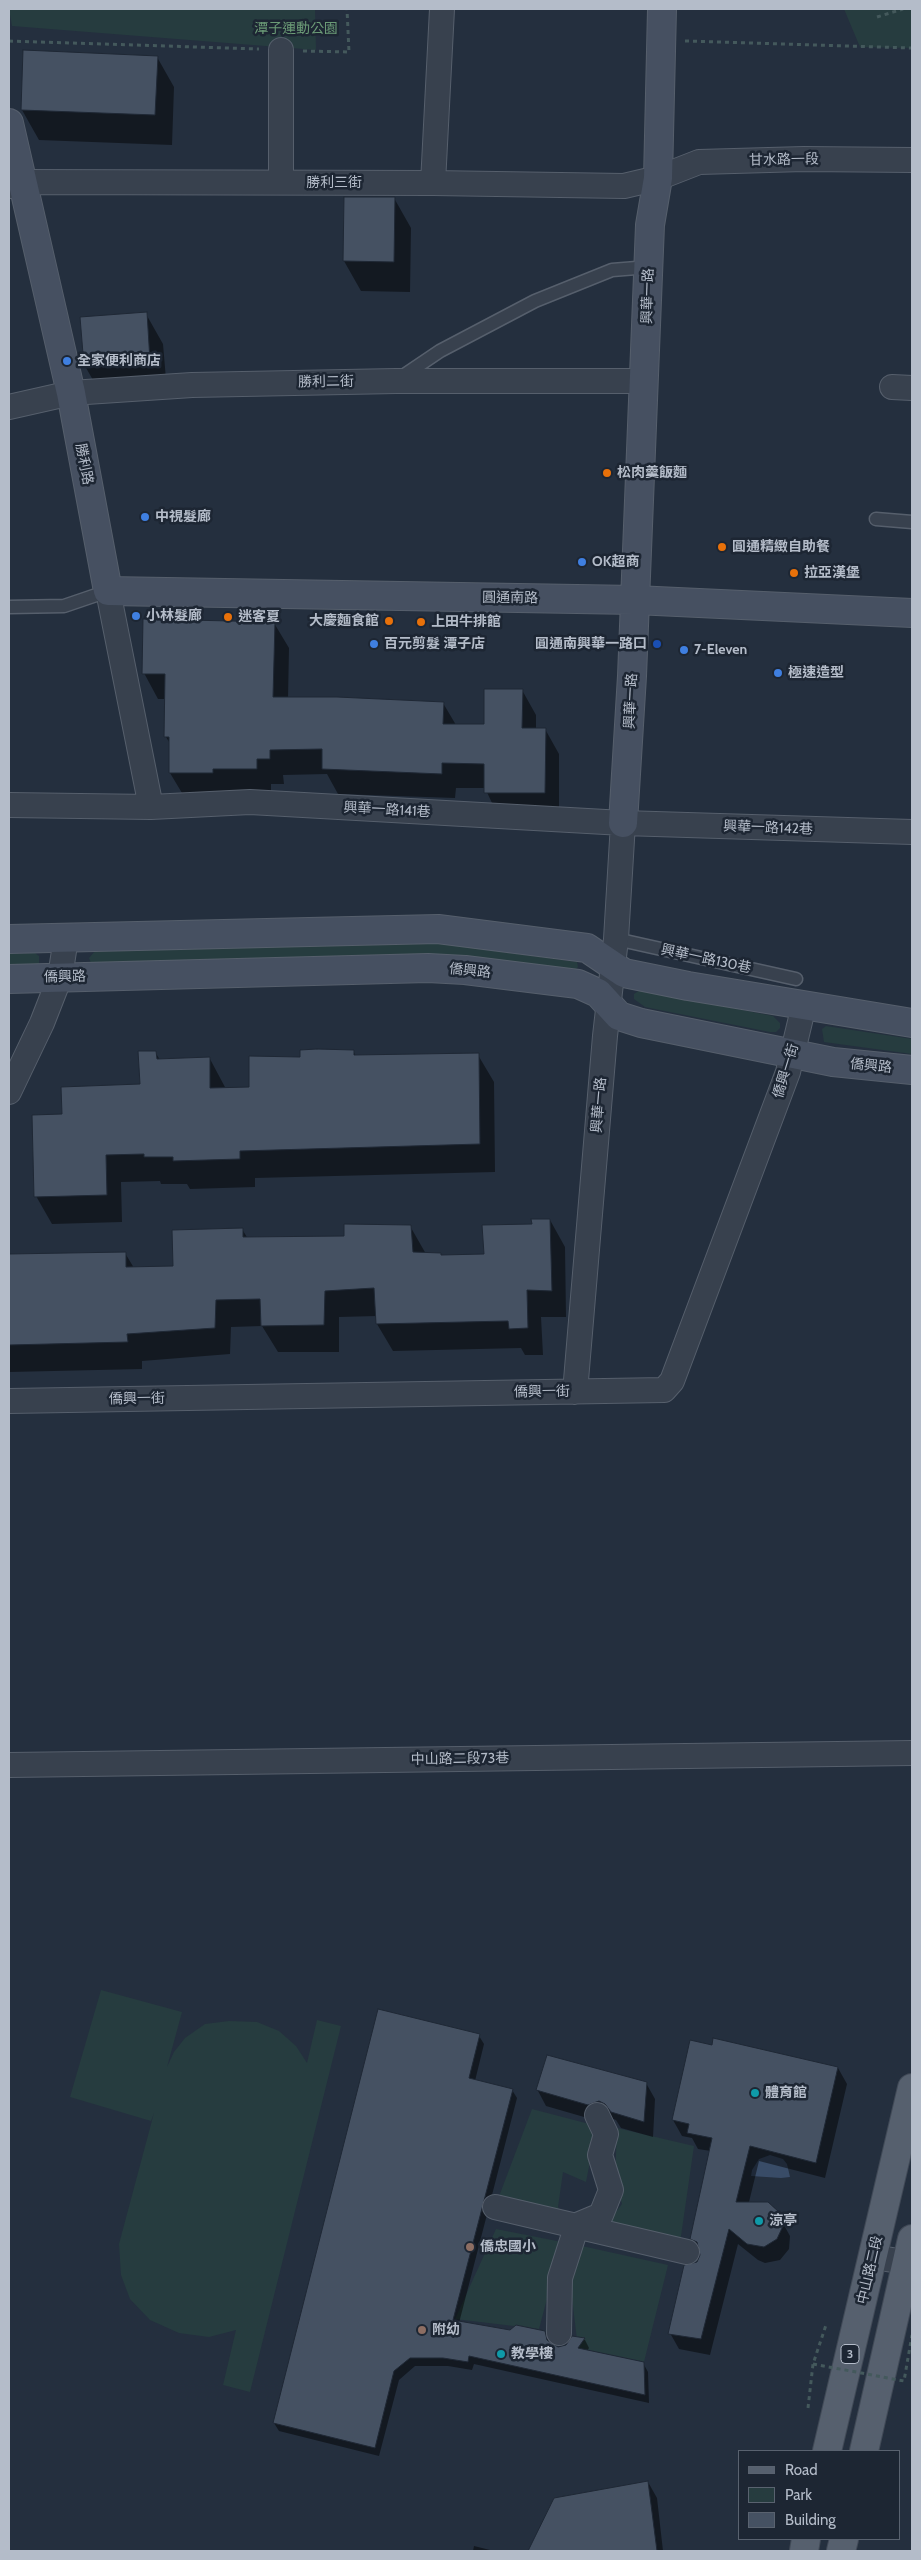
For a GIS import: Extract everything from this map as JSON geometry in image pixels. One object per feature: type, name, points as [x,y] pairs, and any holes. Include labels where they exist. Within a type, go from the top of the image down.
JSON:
[{"type":"main road","name":"中山路二段","points":[[827,2450],[912,2088]]},
{"type":"main road","points":[[864,2450],[910,2255]]},
{"type":"street","points":[[432,183],[442,9]]},
{"type":"street","name":"興華一路","points":[[575,1392],[616,939],[635,600],[650,225],[658,178],[662,9]]},
{"type":"street","points":[[281,50],[281,182]]},
{"type":"street","name":"勝利路","points":[[9,123],[16,184],[71,393],[151,807]]},
{"type":"street","name":"甘水路一段","points":[[658,178],[699,162],[804,159],[912,160]]},
{"type":"street","name":"勝利三街","points":[[16,184],[281,182],[624,186],[658,178]]},
{"type":"street","name":"勝利二街","points":[[9,407],[71,393],[192,385],[396,381],[645,381]]},
{"type":"street","name":"圓通南路","points":[[108,592],[635,600],[912,613]]},
{"type":"street","name":"興華一路141巷","points":[[9,805],[151,807],[250,802],[623,823]]},
{"type":"street","name":"興華一路142巷","points":[[623,823],[912,832]]},
{"type":"street","points":[[9,939],[438,929],[587,948],[624,973],[688,986],[912,1023]]},
{"type":"street","points":[[9,1092],[42,1023],[60,977],[66,938]]},
{"type":"street","name":"僑興路","points":[[9,979],[440,968],[578,984],[598,993],[619,1016],[636,1022],[833,1062],[912,1070]]},
{"type":"street","name":"僑興一街","points":[[9,1401],[664,1390],[672,1381],[793,1054],[804,1006]]},
{"type":"street","name":"中山路二段73巷","points":[[9,1765],[912,1753]]},
{"type":"street","points":[[559,2333],[560,2278],[577,2225],[601,2215],[611,2190],[600,2155],[606,2134],[597,2115]]},
{"type":"street","points":[[495,2207],[687,2252]]},
{"type":"street","points":[[873,2256],[910,2255]]},
{"type":"lane","points":[[396,381],[440,351],[535,301],[612,270],[648,267]]},
{"type":"lane","points":[[876,519],[912,522]]},
{"type":"lane","points":[[9,607],[64,606],[108,592]]},
{"type":"lane","name":"興華一路130巷","points":[[616,939],[796,979]]},
{"type":"path","points":[[9,41],[349,52],[347,9]]},
{"type":"path","points":[[877,18],[902,9]]},
{"type":"path","points":[[661,41],[912,48]]},
{"type":"path","points":[[808,2408],[813,2364],[826,2325]]},
{"type":"path","points":[[813,2364],[904,2381],[912,2335]]},
{"type":"green space","name":"潭子運動公園","points":[[9,9],[315,9],[316,50],[12,26]]},
{"type":"green space","points":[[844,9],[912,9],[912,48],[860,47]]},
{"type":"green space","points":[[436,943],[577,962],[578,967],[574,971],[91,963],[89,958],[95,951]]},
{"type":"green space","points":[[35,953],[39,956],[39,965],[9,967],[9,954]]},
{"type":"green space","points":[[640,990],[773,1016],[780,1023],[780,1028],[776,1032],[770,1032],[645,1007],[634,999],[634,994]]},
{"type":"green space","points":[[826,1026],[912,1039],[912,1054],[824,1042],[822,1029]]},
{"type":"green space","points":[[101,1990],[182,2012],[167,2067],[174,2052],[185,2038],[205,2024],[229,2021],[257,2022],[279,2031],[296,2046],[307,2063],[317,2020],[341,2026],[250,2392],[223,2385],[236,2330],[209,2337],[179,2333],[150,2320],[130,2299],[121,2275],[119,2244],[154,2113],[151,2121],[70,2097]]},
{"type":"green space","points":[[532,2109],[597,2126],[586,2182],[563,2172],[558,2207],[562,2215],[495,2207]]},
{"type":"green space","points":[[617,2128],[694,2146],[679,2250],[605,2226],[622,2204],[615,2180]]},
{"type":"green space","points":[[496,2229],[562,2242],[539,2329],[455,2319]]},
{"type":"green space","points":[[582,2246],[668,2265],[644,2362],[578,2348],[568,2265]]},
{"type":"water","points":[[770,2155],[783,2159],[787,2164],[790,2177],[751,2176],[752,2170],[759,2159]]},
{"type":"building","points":[[23,50],[158,56],[155,115],[21,110]]},
{"type":"building","points":[[344,197],[395,197],[394,262],[343,261]]},
{"type":"building","points":[[147,312],[150,361],[84,366],[80,317]]},
{"type":"building","points":[[143,619],[275,622],[273,697],[337,697],[444,702],[443,724],[484,724],[484,689],[523,689],[522,728],[546,728],[545,793],[484,793],[484,764],[442,763],[442,774],[322,769],[322,749],[270,750],[270,759],[257,759],[257,769],[213,769],[213,773],[169,773],[169,737],[164,737],[165,674],[142,674]]},
{"type":"building","points":[[300,1050],[354,1050],[354,1055],[479,1053],[480,1144],[240,1151],[240,1159],[173,1161],[173,1157],[144,1157],[144,1154],[106,1155],[107,1195],[34,1197],[32,1115],[62,1114],[61,1087],[140,1084],[138,1051],[156,1051],[157,1059],[210,1057],[210,1088],[249,1087],[249,1056],[300,1057]]},
{"type":"building","points":[[531,1219],[550,1219],[552,1291],[527,1290],[528,1328],[509,1329],[508,1321],[376,1324],[374,1288],[325,1291],[324,1325],[261,1326],[260,1299],[216,1300],[215,1328],[127,1334],[128,1342],[9,1345],[9,1254],[126,1252],[126,1267],[173,1266],[172,1230],[243,1228],[243,1237],[344,1236],[344,1224],[411,1225],[413,1252],[441,1253],[441,1255],[484,1254],[482,1225],[532,1224]]},
{"type":"building","points":[[378,2009],[480,2034],[469,2078],[513,2089],[453,2320],[510,2330],[516,2325],[545,2331],[547,2340],[558,2347],[566,2345],[572,2336],[585,2338],[578,2348],[644,2362],[645,2395],[469,2356],[468,2362],[443,2358],[410,2358],[394,2371],[375,2448],[273,2423]]},
{"type":"building","name":"體育館","points":[[713,2038],[838,2067],[816,2163],[750,2146],[736,2202],[768,2202],[779,2212],[783,2226],[777,2239],[764,2247],[747,2244],[729,2229],[701,2339],[668,2334],[684,2265],[697,2262],[700,2255],[697,2242],[690,2239],[712,2138],[687,2133],[689,2124],[672,2120],[690,2040],[712,2045]]},
{"type":"building","points":[[547,2055],[647,2082],[644,2122],[611,2112],[605,2104],[599,2101],[588,2105],[536,2090]]},
{"type":"building","points":[[648,2481],[657,2551],[528,2551],[554,2498]]},
{"type":"place","name":"全家便利商店","points":[[67,361]]},
{"type":"place","name":"松肉羹飯麵","points":[[607,473]]},
{"type":"place","name":"中視髮廊","points":[[145,517]]},
{"type":"place","name":"圓通精緻自助餐","points":[[722,547]]},
{"type":"place","name":"OK超商","points":[[582,562]]},
{"type":"place","name":"拉亞漢堡","points":[[794,573]]},
{"type":"place","name":"小林髮廊","points":[[136,616]]},
{"type":"place","name":"迷客夏","points":[[228,617]]},
{"type":"place","name":"大慶麵食館","points":[[389,621]]},
{"type":"place","name":"上田牛排館","points":[[421,622]]},
{"type":"place","name":"百元剪髮 潭子店","points":[[374,644]]},
{"type":"place","name":"圓通南興華一路口","points":[[657,644]]},
{"type":"place","name":"7-Eleven","points":[[684,650]]},
{"type":"place","name":"極速造型","points":[[778,673]]},
{"type":"place","name":"體育館","points":[[755,2093]]},
{"type":"place","name":"涼亭","points":[[759,2221]]},
{"type":"place","name":"僑忠國小","points":[[470,2247]]},
{"type":"place","name":"附幼","points":[[422,2330]]},
{"type":"place","name":"教學樓","points":[[501,2354]]}]
